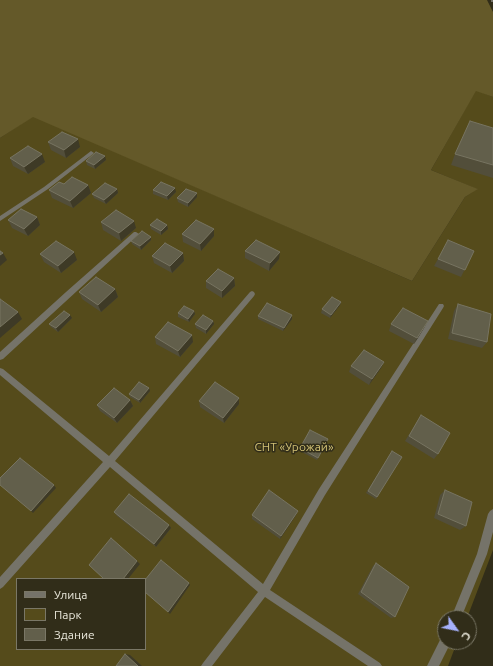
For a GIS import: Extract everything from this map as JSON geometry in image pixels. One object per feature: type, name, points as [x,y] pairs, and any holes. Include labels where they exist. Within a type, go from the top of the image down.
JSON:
[{"type":"street","points":[[459,610],[482,554],[493,514]]},
{"type":"street","points":[[433,666],[441,650]]},
{"type":"lane","points":[[0,219],[46,188],[91,153]]},
{"type":"lane","points":[[0,357],[136,234]]},
{"type":"lane","points":[[0,584],[109,462],[252,294]]},
{"type":"lane","points":[[206,666],[264,591],[322,492],[441,306]]},
{"type":"lane","points":[[0,371],[264,591],[377,666]]},
{"type":"green space","name":"СНТ «Урожай»","points":[[476,90],[493,97],[493,550],[470,610],[437,610],[437,650],[454,650],[448,666],[0,666],[0,138],[33,116],[412,281],[465,197],[477,189],[431,170]]},
{"type":"shaded area","points":[[0,0],[487,0],[493,12],[493,97],[476,91],[431,170],[478,189],[465,197],[412,281],[33,117],[0,138]]},
{"type":"building","points":[[470,121],[493,128],[493,165],[455,154]]},
{"type":"building","points":[[62,132],[78,139],[64,150],[48,142]]},
{"type":"building","points":[[28,146],[42,154],[24,167],[10,158]]},
{"type":"building","points":[[96,152],[105,156],[94,165],[86,161]]},
{"type":"building","points":[[72,177],[88,185],[70,201],[49,190],[59,182],[64,184]]},
{"type":"building","points":[[161,182],[175,188],[167,196],[153,190]]},
{"type":"building","points":[[105,183],[117,189],[104,200],[92,194]]},
{"type":"building","points":[[186,189],[197,193],[188,203],[177,198]]},
{"type":"building","points":[[21,209],[37,217],[24,229],[8,220]]},
{"type":"building","points":[[116,210],[134,221],[119,233],[101,222]]},
{"type":"building","points":[[157,219],[167,225],[161,231],[150,225]]},
{"type":"building","points":[[196,220],[214,229],[200,244],[182,234]]},
{"type":"building","points":[[142,231],[151,237],[140,246],[131,241]]},
{"type":"building","points":[[256,240],[280,252],[270,263],[245,251]]},
{"type":"building","points":[[448,240],[474,251],[465,270],[438,259]]},
{"type":"building","points":[[56,241],[74,252],[58,266],[40,254]]},
{"type":"building","points":[[165,243],[183,253],[170,266],[152,256]]},
{"type":"building","points":[[218,269],[234,278],[222,291],[206,281]]},
{"type":"building","points":[[96,277],[115,289],[98,305],[79,292]]},
{"type":"building","points":[[332,297],[341,302],[331,315],[322,309]]},
{"type":"building","points":[[0,299],[18,312],[0,327]]},
{"type":"building","points":[[267,303],[292,315],[284,328],[258,316]]},
{"type":"building","points":[[458,304],[491,314],[487,342],[452,333]]},
{"type":"building","points":[[184,306],[194,311],[188,319],[178,313]]},
{"type":"building","points":[[403,308],[428,321],[417,338],[391,324]]},
{"type":"building","points":[[64,311],[70,315],[56,328],[49,324]]},
{"type":"building","points":[[203,315],[213,321],[206,330],[195,324]]},
{"type":"building","points":[[168,322],[192,335],[178,351],[155,337]]},
{"type":"building","points":[[364,350],[384,362],[372,379],[351,366]]},
{"type":"building","points":[[139,382],[149,388],[139,400],[129,394]]},
{"type":"building","points":[[215,382],[239,398],[223,418],[199,401]]},
{"type":"building","points":[[114,388],[130,400],[114,418],[97,405]]},
{"type":"building","points":[[421,415],[450,433],[438,454],[409,436]]},
{"type":"building","points":[[310,430],[328,439],[318,458],[300,448]]},
{"type":"building","points":[[392,451],[402,457],[377,497],[368,491]]},
{"type":"building","points":[[20,458],[54,485],[31,511],[0,485],[0,478]]},
{"type":"building","points":[[269,490],[298,511],[281,536],[252,515]]},
{"type":"building","points":[[445,490],[472,502],[466,526],[438,514]]},
{"type":"building","points":[[129,494],[169,525],[154,544],[114,512]]},
{"type":"building","points":[[111,538],[137,561],[124,578],[103,578],[89,565]]},
{"type":"building","points":[[161,560],[189,583],[168,612],[146,593],[146,579]]},
{"type":"building","points":[[376,563],[409,587],[395,617],[361,592]]},
{"type":"building","points":[[125,654],[138,666],[116,666]]}]
